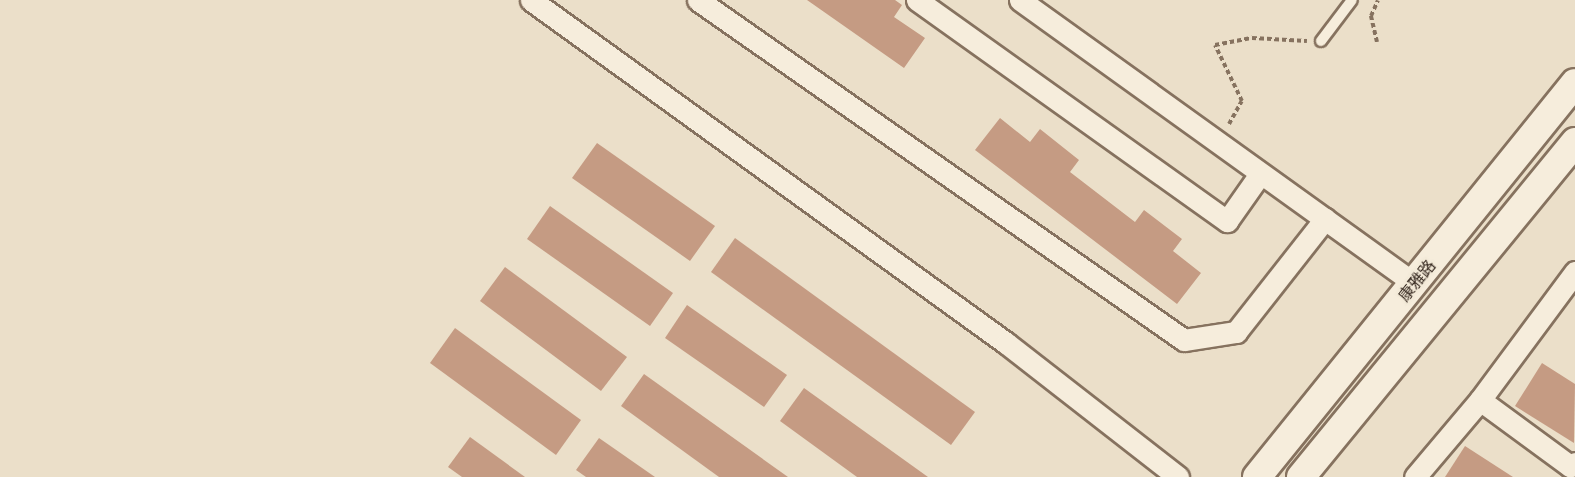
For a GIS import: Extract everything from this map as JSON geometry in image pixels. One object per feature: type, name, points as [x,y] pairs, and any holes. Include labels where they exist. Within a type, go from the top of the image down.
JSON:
[{"type":"main road","name":"康雅路","points":[[1257,477],[1575,83]]},
{"type":"main road","points":[[1301,477],[1571,154]]},
{"type":"street","points":[[531,0],[1006,343],[1178,477]]},
{"type":"street","points":[[698,0],[1184,340],[1236,332],[1324,219]]},
{"type":"street","points":[[917,0],[1227,221],[1260,174]]},
{"type":"street","points":[[1020,0],[1414,283]]},
{"type":"street","points":[[1415,477],[1480,400],[1575,272]]},
{"type":"street","points":[[1480,400],[1570,469]]},
{"type":"lane","points":[[1321,41],[1352,0]]},
{"type":"path","points":[[1377,42],[1371,16],[1378,0]]},
{"type":"path","points":[[1218,143],[1242,101],[1215,45],[1252,38],[1284,43],[1321,41]]},
{"type":"building","points":[[807,0],[895,0],[902,5],[894,17],[925,38],[904,68]]},
{"type":"building","points":[[1000,118],[1030,142],[1040,129],[1079,160],[1070,172],[1135,222],[1144,210],[1182,239],[1173,251],[1201,273],[1177,304],[975,150]]},
{"type":"building","points":[[597,143],[715,226],[690,261],[572,178]]},
{"type":"building","points":[[550,206],[673,293],[650,326],[527,239]]},
{"type":"building","points":[[735,238],[975,412],[951,445],[711,272]]},
{"type":"building","points":[[505,267],[627,357],[601,391],[480,301]]},
{"type":"building","points":[[687,305],[787,375],[764,407],[665,338]]},
{"type":"building","points":[[455,328],[581,420],[556,455],[430,363]]},
{"type":"building","points":[[1542,363],[1575,384],[1574,443],[1515,406]]},
{"type":"building","points":[[644,374],[788,477],[719,477],[621,406]]},
{"type":"building","points":[[804,388],[928,477],[857,477],[780,421]]},
{"type":"building","points":[[470,437],[525,477],[462,477],[448,467]]},
{"type":"building","points":[[599,438],[655,477],[586,477],[576,470]]},
{"type":"building","points":[[1465,446],[1513,477],[1445,477]]}]
